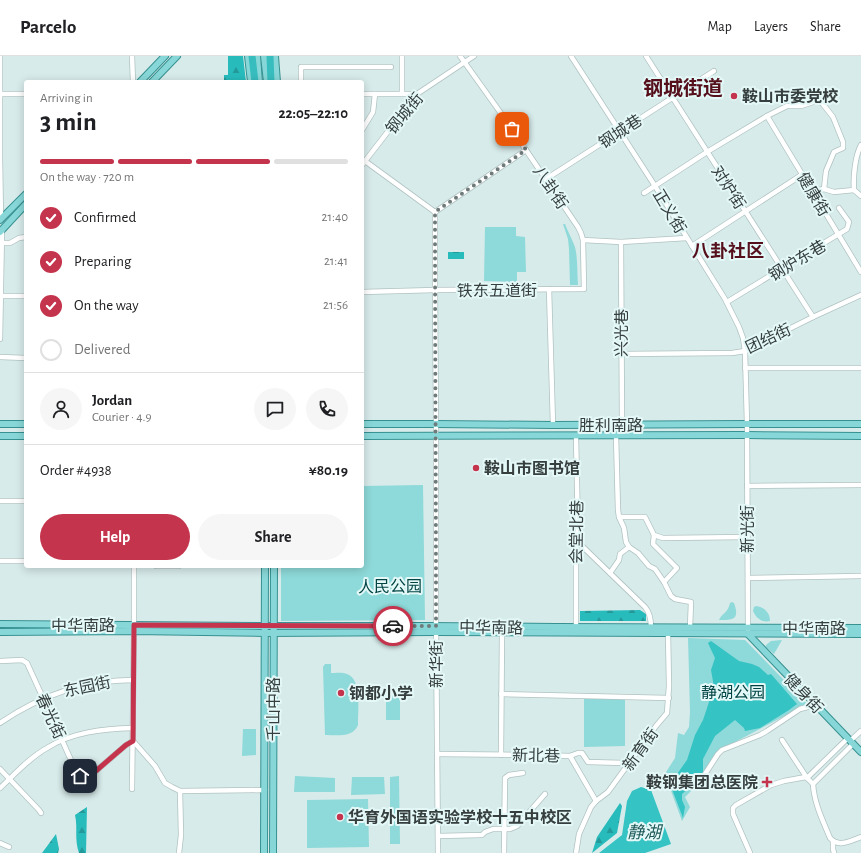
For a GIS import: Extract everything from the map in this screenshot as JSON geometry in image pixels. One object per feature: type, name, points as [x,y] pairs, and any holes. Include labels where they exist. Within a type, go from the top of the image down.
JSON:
[{"type":"highway","points":[[252,56],[255,80]]},
{"type":"highway","points":[[270,56],[271,80]]},
{"type":"main road","points":[[142,80],[165,56]]},
{"type":"main road","points":[[154,80],[177,56]]},
{"type":"main road","points":[[248,56],[251,80]]},
{"type":"main road","points":[[257,56],[259,80]]},
{"type":"main road","points":[[264,56],[267,80]]},
{"type":"main road","points":[[276,56],[277,80]]},
{"type":"main road","points":[[1,219],[24,196]]},
{"type":"main road","points":[[0,231],[24,206]]},
{"type":"main road","points":[[0,424],[24,424]]},
{"type":"main road","name":"胜利南路","points":[[364,424],[861,424]]},
{"type":"main road","points":[[0,436],[24,436]]},
{"type":"main road","name":"胜利南路","points":[[364,436],[861,436]]},
{"type":"main road","name":"千山中路","points":[[264,853],[265,568]]},
{"type":"main road","name":"千山中路","points":[[273,853],[274,568]]},
{"type":"main road","name":"中华南路","points":[[0,624],[134,628],[265,626],[436,629],[690,627],[748,631],[861,628]]},
{"type":"main road","points":[[0,632],[134,628],[265,633],[436,629],[502,632],[668,633],[748,631]]},
{"type":"main road","name":"中华南路","points":[[748,631],[765,634],[861,634]]},
{"type":"main road","name":"健身街","points":[[748,631],[861,752]]},
{"type":"street","points":[[0,56],[1,219]]},
{"type":"street","points":[[132,56],[133,80]]},
{"type":"street","points":[[402,56],[402,93]]},
{"type":"street","name":"八卦街","points":[[460,56],[505,119],[578,227],[583,240],[584,289]]},
{"type":"street","name":"钢城街","points":[[364,162],[417,94],[474,56]]},
{"type":"street","name":"正义街","points":[[571,56],[655,186],[727,302],[743,338],[745,351],[746,424]]},
{"type":"street","name":"对炉街","points":[[646,56],[813,317]]},
{"type":"street","points":[[301,80],[301,67],[391,67]]},
{"type":"street","name":"钢城巷","points":[[546,179],[714,71]]},
{"type":"street","points":[[0,94],[24,94]]},
{"type":"street","points":[[364,94],[417,94]]},
{"type":"street","points":[[364,127],[373,112],[375,94]]},
{"type":"street","points":[[644,193],[707,152],[767,116],[787,106],[801,106],[816,101],[822,103],[833,117],[844,148],[834,152],[826,171],[824,189]]},
{"type":"street","name":"健康街","points":[[767,116],[861,272]]},
{"type":"street","points":[[861,145],[857,153],[853,178],[854,190],[861,196]]},
{"type":"street","points":[[364,164],[435,212],[526,150]]},
{"type":"street","points":[[692,246],[802,174]]},
{"type":"street","points":[[812,191],[824,189],[834,192],[854,190]]},
{"type":"street","name":"钢炉东巷","points":[[727,302],[847,229],[849,222],[839,208]]},
{"type":"street","name":"新华街","points":[[435,212],[438,853]]},
{"type":"street","points":[[0,231],[0,339]]},
{"type":"street","points":[[1,243],[10,243],[19,238],[24,237]]},
{"type":"street","points":[[583,240],[621,242],[687,238]]},
{"type":"street","name":"兴光巷","points":[[621,242],[622,425]]},
{"type":"street","points":[[549,289],[553,425]]},
{"type":"street","name":"铁东五道街","points":[[364,292],[584,289]]},
{"type":"street","name":"团结街","points":[[621,354],[732,353],[745,351],[861,295]]},
{"type":"street","points":[[0,296],[24,296]]},
{"type":"street","points":[[0,357],[24,358]]},
{"type":"street","points":[[745,368],[861,368]]},
{"type":"street","name":"新光街","points":[[746,424],[748,631]]},
{"type":"street","name":"会堂北巷","points":[[576,436],[578,531],[576,553],[576,627]]},
{"type":"street","points":[[616,436],[618,510],[619,517],[624,528],[626,542],[629,547],[649,566],[655,569],[671,596],[675,599],[690,602],[690,627]]},
{"type":"street","points":[[747,486],[861,485]]},
{"type":"street","points":[[0,502],[24,501]]},
{"type":"street","points":[[619,517],[645,517],[654,535],[653,544],[677,568],[664,582]]},
{"type":"street","points":[[654,535],[663,538],[747,537]]},
{"type":"street","points":[[577,540],[648,611],[651,618],[651,627]]},
{"type":"street","points":[[610,573],[619,560],[620,554],[629,547]]},
{"type":"street","points":[[0,561],[24,561]]},
{"type":"street","points":[[132,790],[134,568]]},
{"type":"street","points":[[748,578],[861,576]]},
{"type":"street","points":[[501,755],[502,632]]},
{"type":"street","name":"新育街","points":[[576,853],[579,834],[592,806],[608,792],[667,713],[669,698],[668,633]]},
{"type":"street","name":"春光街","points":[[0,661],[22,660],[27,662],[62,740],[80,776],[83,778],[90,776],[126,745],[133,741]]},
{"type":"street","name":"东园街","points":[[0,723],[15,712],[43,698],[60,692],[85,684],[105,681],[133,680]]},
{"type":"street","points":[[501,694],[669,698]]},
{"type":"street","points":[[698,785],[722,750],[760,735],[800,709],[816,705]]},
{"type":"street","points":[[0,788],[21,767],[43,750],[62,740],[72,736],[112,728],[133,728]]},
{"type":"street","points":[[750,853],[733,814],[733,808],[772,786],[784,781],[807,777],[861,731]]},
{"type":"street","points":[[782,740],[813,784],[818,808],[833,842],[834,853]]},
{"type":"street","points":[[133,741],[155,766],[165,783],[180,791],[265,790]]},
{"type":"street","points":[[813,784],[850,741]]},
{"type":"street","name":"新北巷","points":[[437,754],[570,756],[582,753],[588,762],[630,762]]},
{"type":"street","points":[[570,756],[596,802]]},
{"type":"street","points":[[0,769],[41,813]]},
{"type":"street","points":[[504,853],[505,778],[509,775],[523,774]]},
{"type":"street","points":[[179,853],[181,835],[180,791]]},
{"type":"street","points":[[438,836],[482,835],[493,829],[510,829],[517,826],[545,794]]},
{"type":"street","points":[[833,842],[843,844],[861,837]]},
{"type":"street","points":[[0,843],[9,847]]},
{"type":"green space","points":[[228,56],[243,56],[246,80],[224,80],[224,75],[228,75]]},
{"type":"green space","points":[[563,224],[565,224],[575,247],[578,285],[570,285],[568,239]]},
{"type":"green space","points":[[485,227],[516,227],[516,236],[525,237],[526,272],[517,272],[517,282],[484,281]]},
{"type":"green space","points":[[448,252],[464,252],[464,259],[448,259]]},
{"type":"green space","name":"人民公园","points":[[423,485],[425,620],[281,621],[281,568],[364,568],[364,486]]},
{"type":"green space","points":[[730,603],[734,603],[736,609],[736,616],[728,620],[719,620],[728,609]]},
{"type":"green space","points":[[756,606],[766,611],[769,615],[770,621],[762,621],[756,616],[753,611],[754,607]]},
{"type":"green space","points":[[640,610],[646,614],[646,621],[580,621],[580,611]]},
{"type":"green space","name":"静湖公园","points":[[688,638],[745,640],[807,704],[718,751],[695,787],[685,797],[690,807],[682,821],[670,788],[661,780],[675,758],[678,733],[684,735],[689,727]]},
{"type":"green space","points":[[782,640],[774,654],[766,647],[766,645],[771,641]]},
{"type":"green space","points":[[325,664],[331,664],[331,673],[347,674],[352,677],[355,682],[358,696],[358,725],[356,729],[348,734],[325,735],[323,667]]},
{"type":"green space","points":[[386,695],[400,695],[400,720],[386,720]]},
{"type":"green space","points":[[625,698],[625,746],[584,747],[584,699]]},
{"type":"green space","points":[[243,729],[256,729],[256,755],[242,756]]},
{"type":"green space","points":[[295,776],[335,778],[335,792],[294,792]]},
{"type":"green space","points":[[399,776],[400,844],[390,844],[390,777]]},
{"type":"green space","points":[[352,777],[384,777],[385,794],[351,795]]},
{"type":"green space","points":[[368,799],[369,847],[307,848],[307,800]]},
{"type":"green space","points":[[620,803],[622,806],[617,833],[592,853],[597,837]]},
{"type":"green space","points":[[87,807],[86,853],[79,853],[75,815]]},
{"type":"green space","points":[[56,834],[59,849],[58,853],[42,853]]},
{"type":"water","name":"静湖","points":[[711,641],[739,661],[752,664],[759,667],[768,675],[771,674],[797,704],[760,728],[745,731],[744,728],[735,720],[715,736],[703,759],[703,775],[682,794],[682,800],[685,807],[683,818],[670,784],[687,760],[714,687],[711,670],[715,658],[708,643]]},
{"type":"water","name":"静湖","points":[[641,787],[651,790],[671,844],[645,853],[599,853],[622,835],[627,801],[632,791]]},
{"type":"way so far","points":[[393,626],[436,626],[435,212],[526,150],[512,129]]},
{"type":"place","name":"鞍山市委党校","points":[[734,96]]},
{"type":"place","name":"鞍山市图书馆","points":[[476,468]]},
{"type":"place","name":"钢都小学","points":[[341,693]]},
{"type":"place","name":"鞍钢集团总医院","points":[[767,782]]},
{"type":"place","name":"华育外国语实验学校十五中校区","points":[[340,817]]},
{"type":"district","name":"钢城街道","points":[[683,88]]},
{"type":"district","name":"八卦社区","points":[[728,251]]},
{"type":"route","points":[[80,776],[83,778],[90,776],[126,745],[133,741],[134,625],[393,626]]}]
